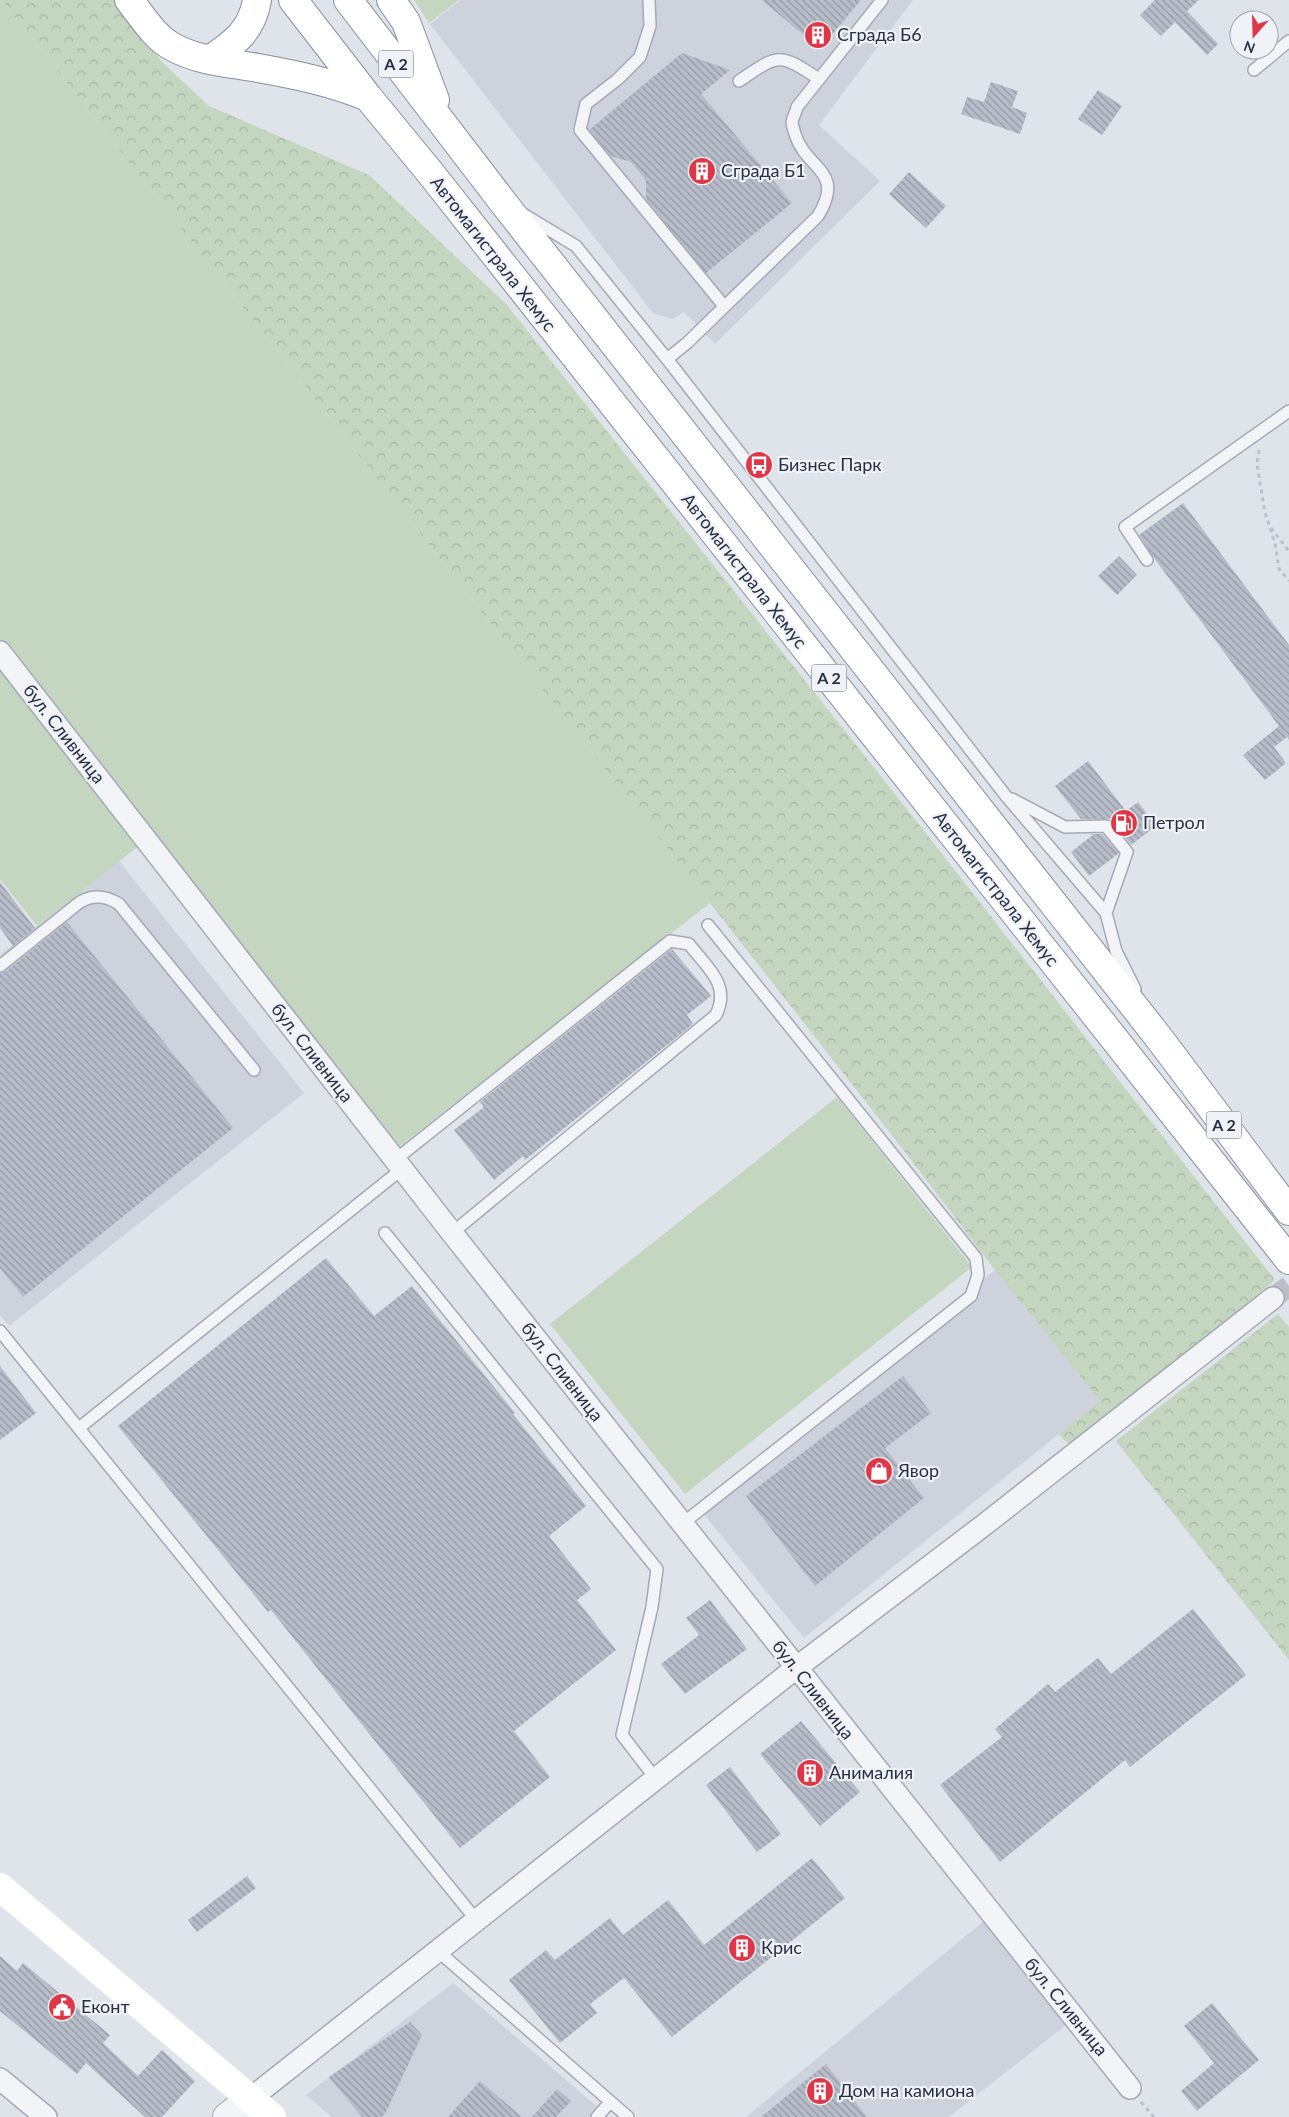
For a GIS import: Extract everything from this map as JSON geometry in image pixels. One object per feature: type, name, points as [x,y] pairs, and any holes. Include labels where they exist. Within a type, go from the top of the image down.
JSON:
[{"type":"main road","points":[[129,0],[157,35],[172,47],[192,55],[305,76],[336,84],[368,97]]},
{"type":"main road","points":[[211,59],[244,34],[257,0]]},
{"type":"main road","name":"Автомагистрала Хемус","points":[[293,0],[1289,1260]]},
{"type":"main road","name":"Автомагистрала Хемус","points":[[348,0],[502,201],[1159,1038],[1289,1211]]},
{"type":"main road","points":[[391,0],[406,22],[445,128]]},
{"type":"main road","points":[[0,1887],[272,2117]]},
{"type":"street","name":"бул. Сливница","points":[[0,652],[452,1233],[1130,2088]]},
{"type":"street","points":[[227,2117],[796,1668],[984,1525],[1273,1298]]},
{"type":"street","points":[[0,2079],[46,2117]]},
{"type":"lane","points":[[650,0],[650,26],[640,57],[618,79],[586,104],[580,130],[724,306]]},
{"type":"lane","points":[[667,358],[687,343],[818,216],[826,202],[828,190],[826,177],[798,143],[792,123],[797,107],[882,0]]},
{"type":"lane","points":[[1254,70],[1289,41]]},
{"type":"lane","points":[[740,81],[762,66],[778,59],[790,60],[819,78]]},
{"type":"lane","points":[[502,201],[576,246],[667,358],[1006,796],[1106,912],[1116,951],[1159,1038]]},
{"type":"lane","points":[[1147,560],[1125,527],[1285,414]]},
{"type":"lane","points":[[1006,796],[1065,827],[1106,826],[1127,852],[1106,912]]},
{"type":"lane","points":[[0,966],[80,902],[89,897],[109,898],[119,904],[254,1070]]},
{"type":"lane","points":[[682,1524],[971,1296],[978,1275],[976,1258],[708,925]]},
{"type":"lane","points":[[79,1428],[670,941],[689,944],[720,986],[722,1004],[716,1015],[452,1233]]},
{"type":"lane","points":[[385,1233],[657,1569],[652,1606],[622,1735],[656,1779]]},
{"type":"lane","points":[[0,1330],[477,1921]]},
{"type":"lane","points":[[438,1952],[628,2117]]},
{"type":"lane","points":[[598,2117],[610,2102]]},
{"type":"path","points":[[1285,414],[1261,442],[1257,464],[1279,569],[1289,581]]},
{"type":"path","points":[[1269,525],[1289,551]]},
{"type":"shaded area","points":[[460,0],[913,0],[819,125],[880,181],[715,344],[684,312],[672,319],[653,313],[430,24]]},
{"type":"shaded area","points":[[119,861],[304,1093],[9,1326],[0,1315],[0,955]]},
{"type":"shaded area","name":"Явор","points":[[995,1270],[1100,1401],[804,1638],[698,1507]]},
{"type":"shaded area","name":"Дом на камиона","points":[[984,1921],[1066,2025],[949,2117],[746,2117]]},
{"type":"shaded area","points":[[453,1983],[609,2117],[332,2117],[306,2095]]},
{"type":"green space","points":[[0,0],[2,0],[710,903],[395,1150],[145,841],[37,926],[0,879]]},
{"type":"green space","points":[[2,0],[117,0],[162,62],[209,106],[369,175],[506,304],[910,813],[1275,1280],[1074,1446],[1064,1440],[1059,1434],[1100,1401],[995,1270],[898,1143]]},
{"type":"green space","points":[[414,0],[459,0],[429,23]]},
{"type":"green space","points":[[837,1097],[972,1267],[685,1494],[550,1324]]},
{"type":"green space","points":[[1278,1314],[1289,1327],[1289,1660],[1116,1441]]},
{"type":"building","name":"Сграда Б6","points":[[762,0],[861,0],[820,49]]},
{"type":"building","points":[[1155,0],[1199,0],[1187,11],[1218,44],[1207,55],[1175,22],[1161,36],[1140,15]]},
{"type":"building","name":"Сграда Б1","points":[[682,53],[730,70],[701,94],[792,203],[706,273],[646,199],[646,180],[631,162],[611,156],[589,130]]},
{"type":"building","points":[[991,82],[1018,91],[1012,107],[1027,113],[1020,134],[961,114],[967,97],[984,102]]},
{"type":"building","points":[[1098,90],[1122,106],[1102,135],[1078,119]]},
{"type":"building","points":[[909,172],[946,206],[926,228],[889,194]]},
{"type":"building","points":[[1183,503],[1289,645],[1289,740],[1287,737],[1274,747],[1286,763],[1265,780],[1243,755],[1279,726],[1139,535]]},
{"type":"building","points":[[1119,556],[1137,575],[1117,595],[1098,576]]},
{"type":"building","points":[[1088,761],[1126,811],[1138,802],[1156,826],[1131,845],[1110,819],[1081,819],[1055,786]]},
{"type":"building","points":[[1092,834],[1102,834],[1119,853],[1089,876],[1071,852]]},
{"type":"building","points":[[0,882],[35,928],[13,946],[0,928]]},
{"type":"building","points":[[67,922],[233,1128],[23,1297],[0,1268],[0,973],[5,972]]},
{"type":"building","points":[[672,949],[711,996],[687,1015],[693,1024],[525,1160],[523,1156],[494,1180],[454,1130],[484,1107],[480,1102]]},
{"type":"building","points":[[326,1258],[374,1316],[412,1286],[515,1413],[513,1414],[586,1506],[549,1536],[591,1589],[577,1600],[616,1650],[514,1731],[550,1777],[460,1848],[271,1610],[268,1612],[118,1426]]},
{"type":"building","points":[[0,1366],[36,1413],[0,1440]]},
{"type":"building","points":[[903,1376],[931,1413],[885,1448],[924,1498],[815,1586],[746,1496]]},
{"type":"building","points":[[710,1600],[747,1649],[685,1694],[661,1664],[699,1635],[686,1618]]},
{"type":"building","points":[[1193,1609],[1246,1675],[1130,1767],[1125,1760],[1000,1862],[940,1785],[1002,1737],[995,1729],[1048,1684],[1055,1692],[1098,1658],[1111,1674]]},
{"type":"building","name":"Анималия","points":[[801,1721],[860,1792],[820,1826],[760,1754]]},
{"type":"building","points":[[730,1767],[781,1834],[757,1852],[706,1785]]},
{"type":"building","points":[[812,1858],[845,1898],[672,2037],[624,1978],[590,2004],[597,2013],[560,2043],[509,1980],[546,1950],[555,1960],[610,1918],[623,1935],[668,1900],[704,1945]]},
{"type":"building","points":[[247,1876],[256,1888],[197,1932],[188,1920]]},
{"type":"building","points":[[0,1956],[17,1971],[23,1963],[110,2035],[103,2043],[138,2076],[162,2050],[195,2081],[162,2117],[145,2117],[86,2063],[77,2074],[0,2011]]},
{"type":"building","points":[[1212,2003],[1259,2060],[1197,2111],[1181,2091],[1214,2063],[1184,2026]]},
{"type":"building","points":[[410,2022],[422,2035],[385,2114],[381,2117],[362,2117],[329,2077]]},
{"type":"building","name":"Дом на камиона","points":[[826,2064],[867,2117],[761,2117]]},
{"type":"building","points":[[480,2081],[522,2117],[448,2117]]},
{"type":"building","points":[[557,2089],[571,2101],[556,2117],[532,2117]]},
{"type":"tunnel","points":[[1273,1298],[1289,1286]]},
{"type":"place","name":"Сграда Б6","points":[[818,35]]},
{"type":"place","name":"Сграда Б1","points":[[702,171]]},
{"type":"place","name":"Бизнес Парк","points":[[759,465]]},
{"type":"place","name":"Петрол","points":[[1124,823]]},
{"type":"place","name":"Явор","points":[[879,1471]]},
{"type":"place","name":"Анималия","points":[[810,1773]]},
{"type":"place","name":"Крис","points":[[742,1948]]},
{"type":"place","name":"Еконт","points":[[62,2007]]},
{"type":"place","name":"Дом на камиона","points":[[820,2091]]}]
